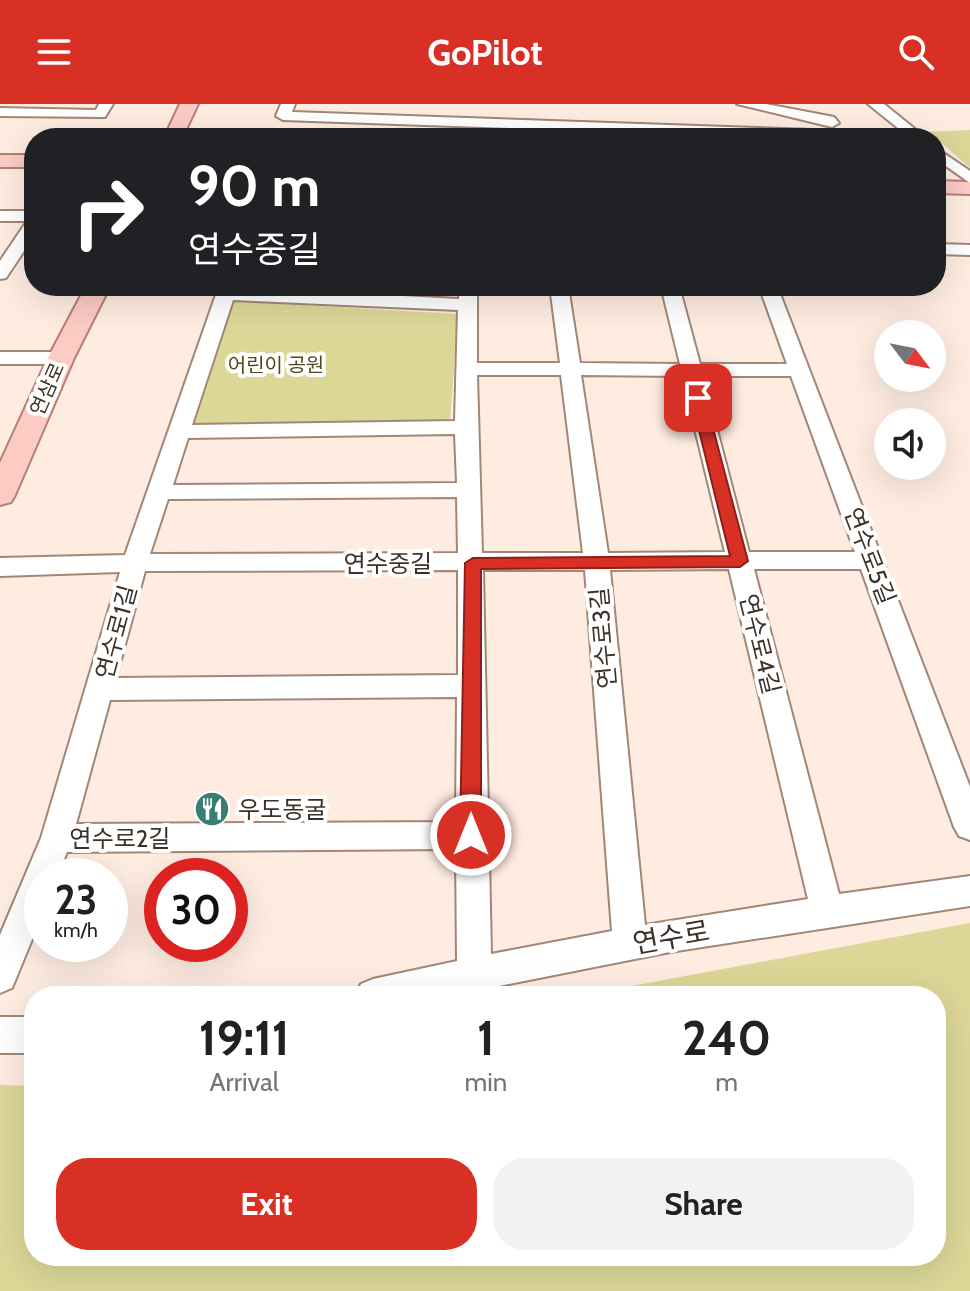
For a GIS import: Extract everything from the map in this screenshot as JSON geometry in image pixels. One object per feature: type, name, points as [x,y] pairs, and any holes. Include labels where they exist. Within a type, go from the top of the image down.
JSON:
[{"type":"main road","points":[[178,128],[189,104]]},
{"type":"main road","points":[[0,161],[24,161]]},
{"type":"main road","points":[[946,187],[970,188]]},
{"type":"main road","name":"연삼로","points":[[0,495],[61,358],[93,296]]},
{"type":"street","points":[[0,112],[100,114],[106,104]]},
{"type":"street","points":[[288,104],[283,116],[553,125],[628,121],[734,128]]},
{"type":"street","points":[[471,122],[476,104]]},
{"type":"street","points":[[744,104],[829,120],[835,128]]},
{"type":"street","points":[[875,104],[904,128]]},
{"type":"street","points":[[946,160],[970,178]]},
{"type":"street","points":[[0,216],[24,216]]},
{"type":"street","points":[[3,265],[24,237]]},
{"type":"street","points":[[946,249],[970,250]]},
{"type":"street","name":"연수로1길","points":[[0,976],[57,838],[135,563],[225,296]]},
{"type":"street","points":[[468,296],[466,427],[473,563],[471,835],[474,973]]},
{"type":"street","name":"연수로3길","points":[[560,296],[597,562],[630,944]]},
{"type":"street","name":"연수로4길","points":[[672,296],[827,910]]},
{"type":"street","name":"연수로5길","points":[[772,296],[970,827]]},
{"type":"street","points":[[0,358],[61,358]]},
{"type":"street","points":[[466,369],[800,370]]},
{"type":"street","points":[[180,432],[466,427]]},
{"type":"street","points":[[159,492],[469,490]]},
{"type":"street","name":"연수중길","points":[[0,567],[135,563],[871,560]]},
{"type":"street","points":[[100,689],[472,686]]},
{"type":"street","name":"연수로2길","points":[[57,838],[471,835]]},
{"type":"street","name":"연수로","points":[[417,986],[630,944],[827,910],[970,891]]},
{"type":"street","points":[[0,1035],[24,1035]]},
{"type":"green space","points":[[970,130],[970,168],[946,147],[946,131]]},
{"type":"green space","name":"어린이 공원","points":[[233,301],[458,314],[450,422],[192,426]]},
{"type":"green space","points":[[970,923],[970,1291],[0,1291],[0,1085],[24,1086],[24,1266],[946,1266],[946,986],[632,986]]},
{"type":"place","name":"우도동굴","points":[[212,809]]},
{"type":"route","points":[[471,835],[473,563],[740,561],[698,398]]}]
